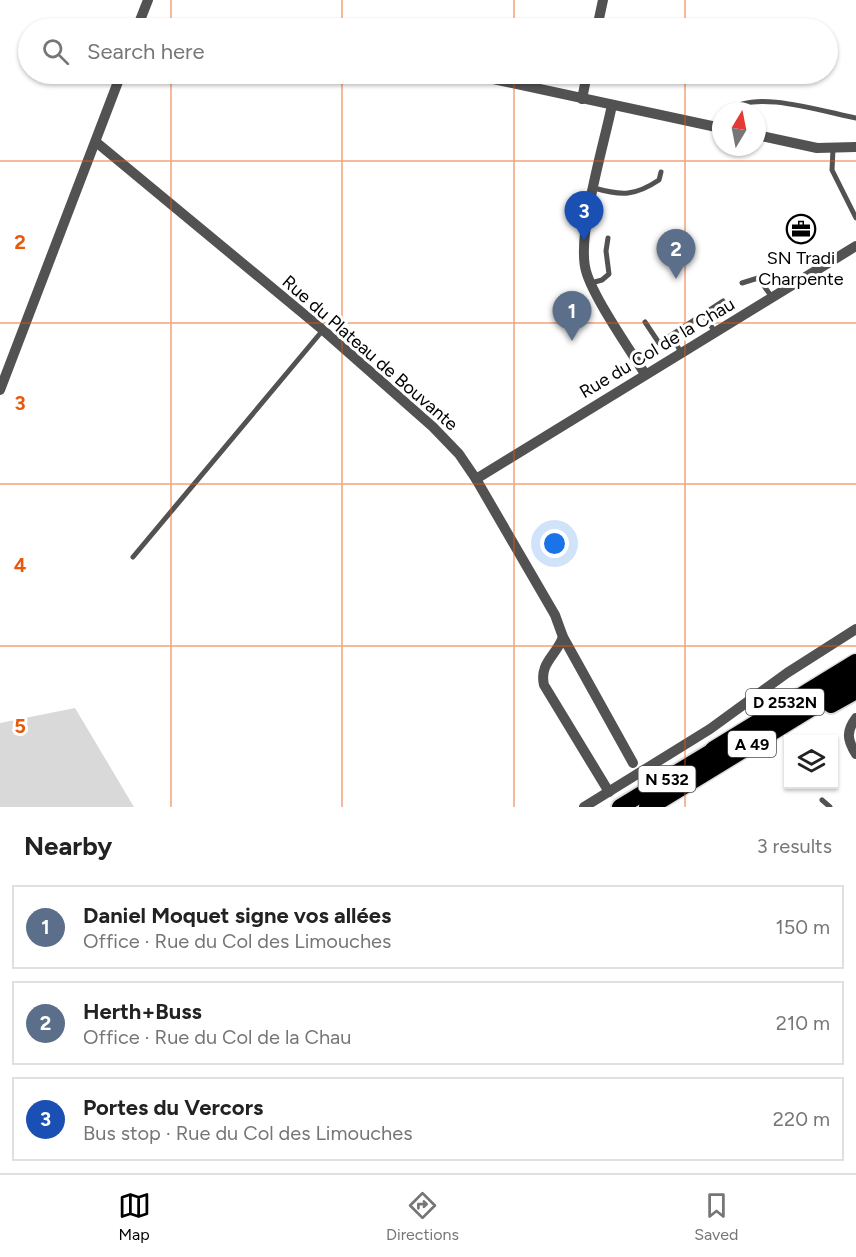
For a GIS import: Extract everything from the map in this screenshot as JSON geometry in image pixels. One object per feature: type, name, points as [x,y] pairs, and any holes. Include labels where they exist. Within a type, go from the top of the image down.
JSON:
[{"type":"highway","name":"D 2532N","points":[[714,750],[856,654]]},
{"type":"highway","name":"A 49","points":[[714,750],[856,663]]},
{"type":"highway","name":"A 49","points":[[649,807],[856,680]]},
{"type":"highway","name":"D 2532N","points":[[649,807],[856,691]]},
{"type":"highway","name":"N 532","points":[[621,807],[714,750]]},
{"type":"street","points":[[142,18],[148,0]]},
{"type":"street","points":[[599,18],[603,0]]},
{"type":"street","points":[[0,390],[79,178],[96,142],[117,84]]},
{"type":"street","points":[[515,84],[712,126]]},
{"type":"street","points":[[582,99],[585,84]]},
{"type":"street","points":[[612,105],[584,241],[585,265],[591,283],[645,374]]},
{"type":"street","points":[[766,137],[833,149],[856,147]]},
{"type":"street","name":"Rue du Plateau de Bouvante","points":[[96,142],[323,330],[433,427],[459,454],[555,615],[563,637],[633,764]]},
{"type":"street","name":"Rue du Col de la Chau","points":[[476,479],[856,246]]},
{"type":"street","points":[[584,807],[710,729],[787,673],[856,629]]},
{"type":"street","points":[[563,637],[544,664],[542,675],[544,685],[609,792]]},
{"type":"street","points":[[856,718],[849,728],[847,737],[856,754]]},
{"type":"lane","points":[[746,102],[766,100],[856,118]]},
{"type":"lane","points":[[833,149],[832,170],[856,218]]},
{"type":"lane","points":[[594,188],[613,194],[640,193],[659,180],[661,172]]},
{"type":"lane","points":[[591,283],[602,280],[609,274],[606,251],[608,238]]},
{"type":"lane","points":[[742,283],[758,278],[772,297]]},
{"type":"lane","points":[[645,322],[659,343],[723,301]]},
{"type":"lane","points":[[703,314],[715,332]]},
{"type":"lane","points":[[133,557],[323,330]]},
{"type":"lane","points":[[672,335],[681,353]]},
{"type":"lane","points":[[822,800],[830,807]]},
{"type":"shaded area","points":[[75,708],[134,807],[0,807],[0,723]]},
{"type":"place","name":"SN Tradi Charpente","points":[[801,229]]},
{"type":"place","name":"Portes du Vercors","points":[[584,241]]},
{"type":"place","name":"Herth+Buss","points":[[676,279]]},
{"type":"place","name":"Daniel Moquet signe vos allées","points":[[572,341]]}]
